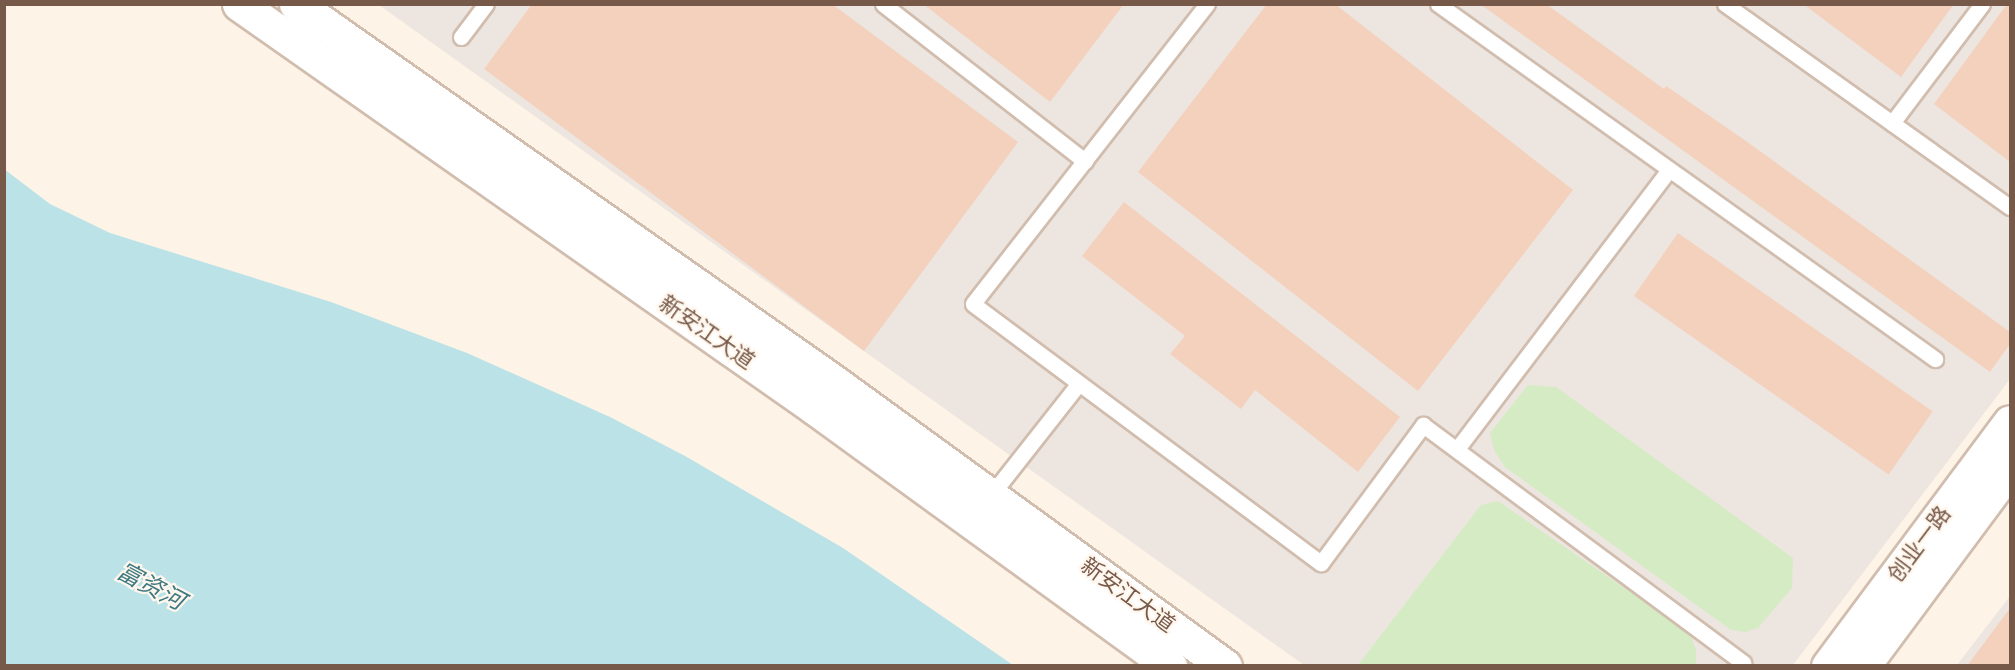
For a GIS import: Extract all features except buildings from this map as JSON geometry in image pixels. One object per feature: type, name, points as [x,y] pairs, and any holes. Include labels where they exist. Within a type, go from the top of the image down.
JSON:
[{"type":"main road","name":"新安江大道","points":[[239,4],[815,408],[1170,666]]},
{"type":"main road","name":"新安江大道","points":[[296,4],[834,382],[1225,666]]},
{"type":"main road","name":"创业一路","points":[[1828,666],[2010,422]]},
{"type":"main road","name":"创业一路","points":[[1863,666],[2010,468]]},
{"type":"lane","points":[[461,37],[486,4]]},
{"type":"lane","points":[[883,4],[1085,160]]},
{"type":"lane","points":[[1207,4],[973,304],[1321,563],[1424,425],[1743,663]]},
{"type":"lane","points":[[1438,4],[1935,359]]},
{"type":"lane","points":[[1725,4],[2010,207]]},
{"type":"lane","points":[[1892,123],[1982,4]]},
{"type":"lane","points":[[1457,449],[1669,170]]},
{"type":"lane","points":[[991,495],[1079,383]]},
{"type":"shaded area","points":[[379,5],[2010,5],[2010,379],[1793,665],[1304,665]]},
{"type":"shaded area","points":[[2010,596],[2010,665],[1957,665]]},
{"type":"green space","points":[[1528,385],[1556,387],[1793,558],[1792,588],[1758,628],[1745,632],[1731,630],[1505,467],[1494,450],[1490,433]]},
{"type":"green space","points":[[1498,501],[1690,633],[1696,650],[1696,665],[1358,665],[1481,505]]},
{"type":"water","name":"富资河","points":[[4,169],[50,204],[110,233],[331,302],[467,353],[610,417],[685,456],[843,548],[1013,665],[5,665]]}]
